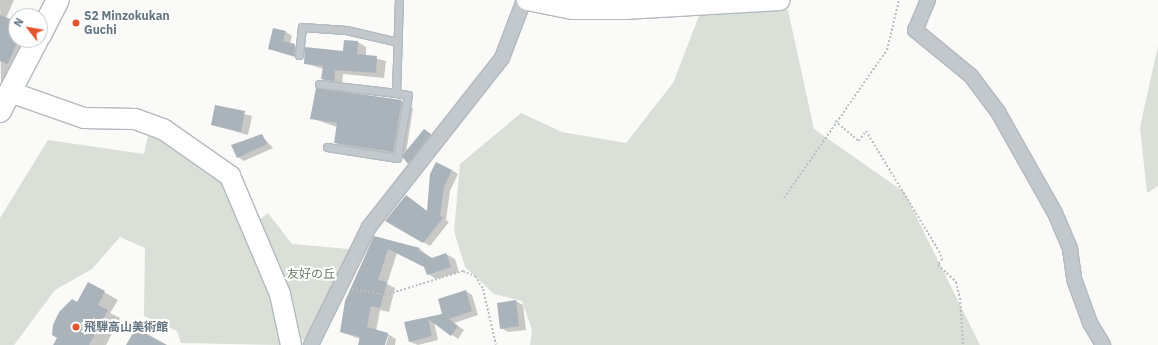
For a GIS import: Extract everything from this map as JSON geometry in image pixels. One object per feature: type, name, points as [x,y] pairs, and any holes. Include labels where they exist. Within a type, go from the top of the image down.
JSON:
[{"type":"highway","points":[[48,19],[58,0]]},
{"type":"highway","points":[[5,102],[33,48]]},
{"type":"street","points":[[311,345],[341,287],[351,260],[369,227],[502,58],[525,0],[572,9],[625,9],[780,0]]},
{"type":"street","points":[[928,0],[915,30],[971,76],[998,112],[1055,213],[1070,248],[1074,279],[1090,324],[1103,345]]},
{"type":"street","points":[[5,102],[84,118],[135,119],[163,129],[230,176],[280,294],[291,345]]},
{"type":"lane","points":[[396,93],[399,0]]},
{"type":"lane","points":[[299,55],[302,27],[346,30],[398,42]]},
{"type":"lane","points":[[319,84],[408,95],[397,158],[326,147]]},
{"type":"path","points":[[784,198],[835,121],[887,50],[899,0]]},
{"type":"path","points":[[835,121],[859,141],[866,131],[939,251],[942,259],[938,265],[956,282],[960,298],[963,345]]},
{"type":"path","points":[[341,287],[385,295],[463,271],[475,276],[483,289],[496,345]]},
{"type":"green space","points":[[788,10],[814,129],[904,192],[980,345],[530,345],[532,330],[522,301],[494,294],[465,267],[454,231],[460,164],[521,113],[562,132],[626,143],[673,83],[699,16]]},
{"type":"green space","points":[[1158,46],[1158,186],[1147,193],[1140,127]]},
{"type":"green space","points":[[149,131],[224,181],[271,293],[281,345],[181,343],[177,331],[144,316],[145,248],[120,237],[92,269],[55,290],[14,345],[0,345],[0,218],[48,140],[144,154]]},
{"type":"green space","name":"友好の丘","points":[[268,213],[292,244],[349,249],[335,289],[307,342],[298,337],[292,300],[257,222]]},
{"type":"building","points":[[0,15],[8,18],[8,48],[15,48],[8,64],[0,61]]},
{"type":"building","points":[[273,28],[286,31],[283,41],[295,44],[294,56],[268,49]]},
{"type":"building","points":[[344,40],[358,41],[357,54],[377,56],[376,73],[335,70],[334,81],[321,79],[323,66],[304,64],[305,47],[343,51]]},
{"type":"building","points":[[316,88],[402,100],[393,152],[334,143],[337,123],[310,119]]},
{"type":"building","points":[[215,105],[245,111],[241,132],[211,125]]},
{"type":"building","points":[[424,129],[431,134],[408,164],[402,156]]},
{"type":"building","points":[[262,134],[267,144],[237,158],[231,145]]},
{"type":"building","points":[[436,162],[452,170],[444,187],[440,215],[443,218],[423,243],[385,221],[406,195],[427,211],[430,174]]},
{"type":"building","points":[[374,236],[420,248],[418,250],[432,258],[446,253],[451,267],[427,275],[424,267],[388,249],[378,280],[387,282],[380,308],[371,306],[367,327],[388,333],[385,345],[358,345],[360,337],[340,332],[345,301]]},
{"type":"building","points":[[88,282],[105,291],[98,305],[108,310],[89,345],[53,345],[57,338],[52,335],[53,325],[59,312],[72,299],[77,302]]},
{"type":"building","points":[[466,290],[472,311],[449,319],[458,326],[451,336],[428,319],[432,336],[409,342],[404,322],[442,314],[438,299]]},
{"type":"building","points":[[516,300],[519,326],[500,329],[497,303]]},
{"type":"building","points":[[136,328],[167,345],[126,345]]},
{"type":"place","name":"S2 Minzokukan Guchi","points":[[76,23]]},
{"type":"place","name":"飛騨高山美術館","points":[[76,327]]}]
